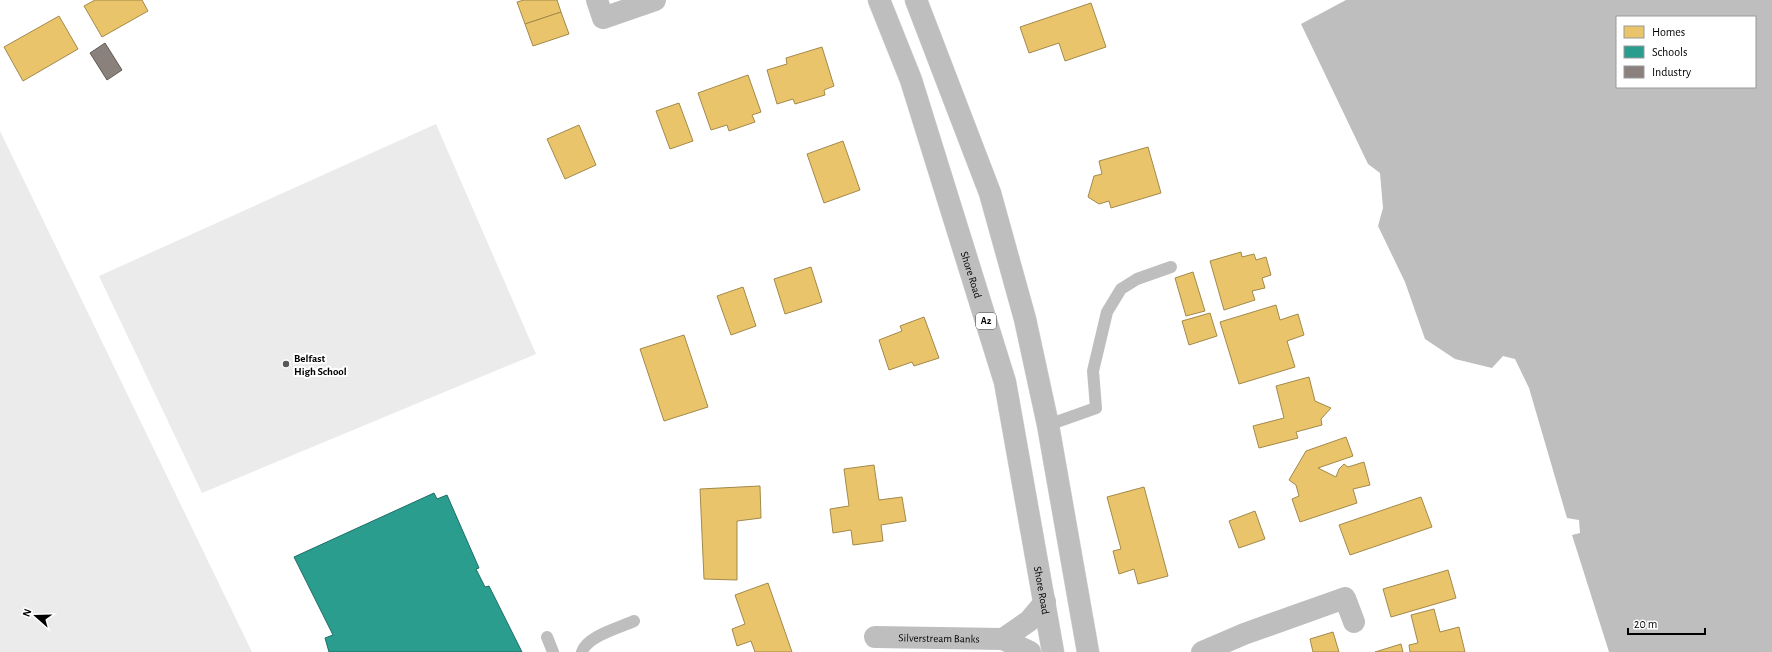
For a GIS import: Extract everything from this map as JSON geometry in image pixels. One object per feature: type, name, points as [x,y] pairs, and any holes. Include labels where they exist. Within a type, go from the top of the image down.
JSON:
[{"type":"main road","points":[[597,0],[603,18],[655,0]]},
{"type":"main road","name":"Shore Road","points":[[879,0],[911,80],[1005,382],[1053,652]]},
{"type":"main road","points":[[916,0],[990,193],[1025,319],[1048,425],[1088,652]]},
{"type":"main road","points":[[1202,652],[1244,634],[1345,598],[1354,622]]},
{"type":"main road","points":[[1003,639],[1029,621],[1045,602]]},
{"type":"main road","name":"Silverstream Banks","points":[[875,637],[1003,639],[1030,652]]},
{"type":"lane","points":[[1048,425],[1096,408],[1093,371],[1106,312],[1121,289],[1137,279],[1171,267]]},
{"type":"lane","points":[[582,652],[583,646],[590,640],[634,621]]},
{"type":"lane","points":[[547,637],[553,652]]},
{"type":"shaded area","points":[[1346,0],[1772,0],[1772,652],[1609,652],[1572,535],[1580,533],[1579,520],[1567,518],[1529,388],[1515,359],[1503,356],[1492,368],[1455,359],[1425,339],[1405,282],[1378,226],[1383,208],[1380,173],[1368,164],[1301,24]]},
{"type":"shaded area","points":[[436,124],[536,354],[202,493],[99,276]]},
{"type":"shaded area","points":[[0,131],[252,652],[0,652]]},
{"type":"building: Homes","points":[[95,0],[142,0],[148,11],[102,37],[84,6]]},
{"type":"building: Homes","points":[[524,0],[557,0],[561,12],[525,24],[517,2]]},
{"type":"building: Homes","points":[[1091,3],[1106,47],[1065,61],[1059,43],[1029,53],[1020,27]]},
{"type":"building: Homes","points":[[561,12],[569,34],[533,46],[525,24]]},
{"type":"building: Homes","points":[[59,16],[78,49],[23,81],[4,47]]},
{"type":"building: Homes","points":[[822,47],[834,86],[824,90],[825,95],[795,104],[793,99],[777,104],[767,70],[787,64],[786,58]]},
{"type":"building: Homes","points":[[748,75],[761,112],[752,115],[755,122],[729,131],[727,125],[711,130],[698,93]]},
{"type":"building: Homes","points":[[679,103],[693,141],[670,149],[656,111]]},
{"type":"building: Homes","points":[[579,125],[596,165],[565,179],[547,139]]},
{"type":"building: Homes","points":[[843,141],[860,190],[824,203],[807,154]]},
{"type":"building: Homes","points":[[1148,147],[1161,193],[1111,208],[1109,201],[1099,204],[1088,197],[1094,176],[1102,174],[1099,161]]},
{"type":"building: Homes","points":[[1241,252],[1242,257],[1254,254],[1256,260],[1266,257],[1271,275],[1262,278],[1265,288],[1252,291],[1255,300],[1224,310],[1210,261]]},
{"type":"building: Homes","points":[[811,267],[822,302],[785,314],[774,279]]},
{"type":"building: Homes","points":[[1193,272],[1205,311],[1186,316],[1175,278]]},
{"type":"building: Homes","points":[[743,287],[756,326],[731,335],[717,296]]},
{"type":"building: Homes","points":[[1276,305],[1280,320],[1298,314],[1304,335],[1287,341],[1295,367],[1239,384],[1220,322]]},
{"type":"building: Homes","points":[[1210,313],[1217,336],[1189,345],[1182,321]]},
{"type":"building: Homes","points":[[924,317],[939,358],[914,366],[912,362],[889,370],[879,340],[902,331],[900,326]]},
{"type":"building: Homes","points":[[684,335],[708,407],[664,421],[640,349]]},
{"type":"building: Homes","points":[[1309,377],[1315,401],[1331,408],[1321,419],[1322,425],[1296,432],[1298,438],[1259,448],[1253,426],[1284,418],[1276,386]]},
{"type":"building: Homes","points":[[1346,437],[1353,456],[1318,468],[1336,477],[1339,469],[1344,464],[1348,467],[1364,462],[1370,485],[1353,489],[1357,503],[1300,522],[1292,499],[1299,496],[1296,485],[1289,480],[1306,451]]},
{"type":"building: Homes","points":[[874,465],[879,500],[902,497],[906,521],[881,525],[883,541],[853,545],[851,530],[833,533],[830,509],[849,506],[844,469]]},
{"type":"building: Homes","points":[[760,486],[761,518],[737,521],[737,580],[704,579],[700,489]]},
{"type":"building: Homes","points":[[1144,487],[1168,576],[1138,584],[1134,569],[1119,574],[1113,551],[1121,549],[1107,497]]},
{"type":"building: Homes","points":[[1421,497],[1432,527],[1350,555],[1339,525]]},
{"type":"building: Homes","points":[[1255,511],[1265,539],[1239,548],[1229,521]]},
{"type":"building: Homes","points":[[1448,570],[1456,598],[1391,617],[1383,589]]},
{"type":"building: Homes","points":[[768,583],[792,652],[755,652],[751,641],[737,646],[732,629],[745,624],[735,595]]},
{"type":"building: Homes","points":[[1434,609],[1440,632],[1459,627],[1465,652],[1410,652],[1409,645],[1418,643],[1411,615]]},
{"type":"building: Homes","points":[[1333,632],[1339,652],[1313,652],[1310,639]]},
{"type":"building: Homes","points":[[1401,644],[1403,652],[1375,652]]},
{"type":"building: Schools","points":[[434,493],[437,499],[447,495],[479,568],[476,569],[485,587],[489,586],[522,652],[329,652],[325,638],[333,635],[294,557]]},
{"type":"building: Industry","points":[[105,43],[122,70],[107,80],[90,53]]},
{"type":"place","name":"Belfast High School","points":[[286,364]]}]
